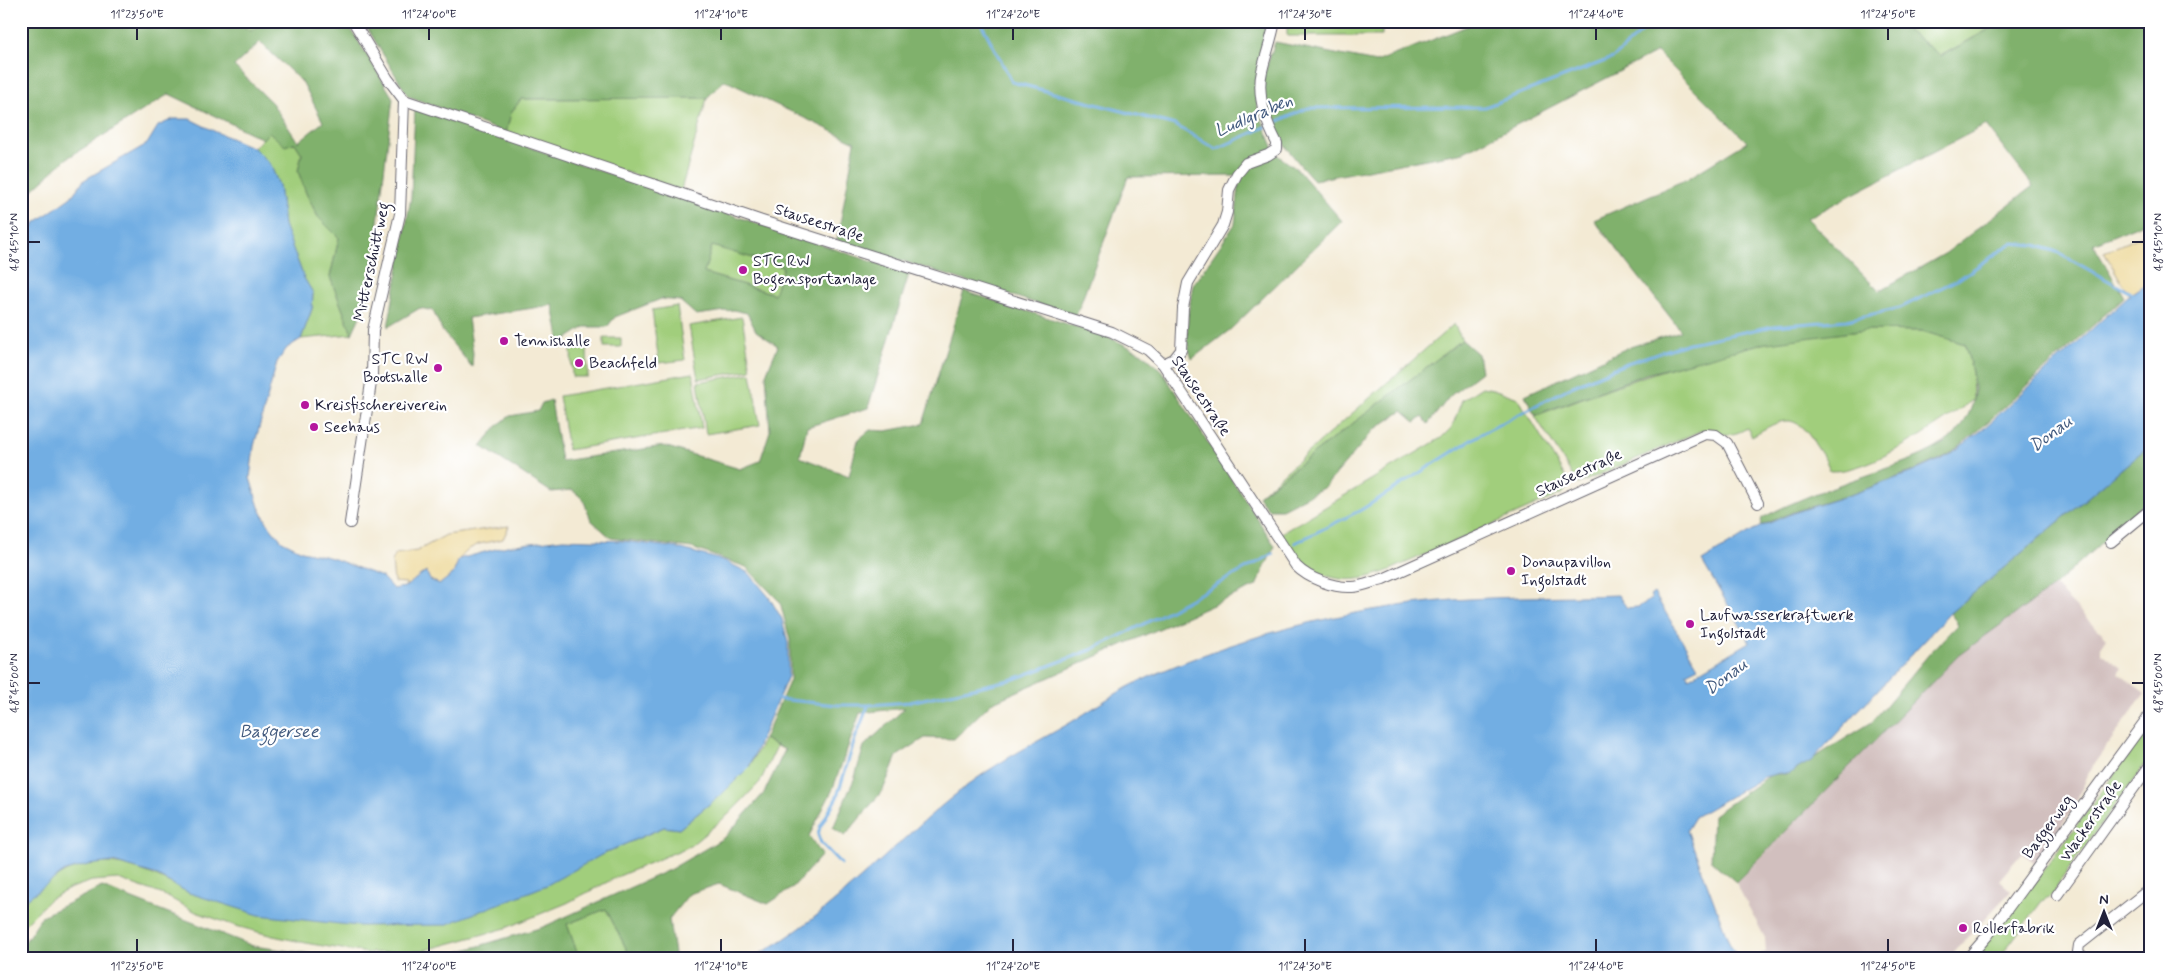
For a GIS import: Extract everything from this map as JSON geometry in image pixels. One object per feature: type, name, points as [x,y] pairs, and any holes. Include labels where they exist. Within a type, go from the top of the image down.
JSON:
[{"type":"street","points":[[353,21],[388,79],[404,100]]},
{"type":"street","points":[[1163,364],[1174,359],[1181,350],[1183,308],[1188,283],[1223,225],[1227,212],[1229,190],[1237,174],[1246,163],[1268,155],[1277,149],[1261,97],[1261,78],[1275,21]]},
{"type":"street","name":"Stauseestraße","points":[[404,100],[762,221],[1112,332],[1148,350],[1163,364],[1296,566],[1302,572],[1326,582],[1352,587],[1384,579],[1705,434],[1716,435],[1727,443],[1758,503]]},
{"type":"street","name":"Mitterschüttweg","points":[[350,523],[372,376],[373,330],[400,214],[404,100]]},
{"type":"street","points":[[2111,542],[2151,509]]},
{"type":"street","name":"Baggerweg","points":[[1968,958],[1988,935],[2151,714]]},
{"type":"street","name":"Wackerstraße","points":[[2057,895],[2151,764]]},
{"type":"street","points":[[2084,958],[2078,952],[2079,945],[2151,888]]},
{"type":"shaded area","points":[[2054,586],[2107,638],[2101,647],[2101,653],[2121,668],[2118,673],[2145,693],[2091,768],[2072,811],[2034,862],[2022,853],[1999,880],[2011,891],[1948,958],[1761,958],[1760,954],[1766,952],[1765,938],[1736,883],[1959,655]]},
{"type":"green space","points":[[21,21],[230,21],[251,31],[266,21],[346,21],[393,98],[369,297],[352,334],[330,277],[339,238],[318,217],[306,193],[298,171],[302,154],[295,143],[285,146],[269,132],[263,139],[169,94],[66,159],[21,201]],"holes":[[[260,42],[303,83],[323,122],[298,142],[272,103],[234,66]]]},
{"type":"green space","points":[[230,21],[266,21],[251,31]]},
{"type":"green space","points":[[363,21],[1271,21],[1256,84],[1258,110],[1276,154],[1298,170],[1342,221],[1231,329],[1192,359],[1187,343],[1188,316],[1193,285],[1235,224],[1240,176],[1128,177],[1076,316],[837,240],[855,142],[724,80],[707,98],[521,99],[511,113],[506,133],[408,96]]},
{"type":"green space","points":[[1287,21],[1382,21],[1382,36],[1287,36]]},
{"type":"green space","points":[[1480,21],[1896,21],[1941,56],[2004,21],[2151,21],[2151,220],[2093,244],[2124,297],[1980,429],[1948,455],[1913,471],[1853,494],[1793,512],[1760,526],[1762,518],[1787,505],[1912,459],[1933,450],[1952,437],[1959,430],[1970,411],[1974,394],[1973,379],[1965,344],[1922,331],[1867,330],[1760,344],[1646,374],[1535,415],[1525,395],[1627,348],[1681,331],[1594,220],[1687,179],[1747,142],[1657,52],[1464,152],[1314,180],[1285,145],[1270,119],[1265,104],[1263,90],[1264,75],[1275,42],[1376,62]],"holes":[[[1986,125],[2033,186],[1946,253],[1879,291],[1807,218]]]},
{"type":"green space","points":[[1896,21],[2004,21],[1940,56]]},
{"type":"green space","points":[[707,98],[681,190],[506,133],[511,113],[521,99]]},
{"type":"green space","points":[[415,109],[909,274],[868,408],[807,427],[800,457],[849,476],[858,440],[870,430],[886,431],[923,424],[964,291],[1108,337],[1142,353],[1161,370],[1275,546],[1256,586],[991,703],[954,739],[925,738],[897,756],[883,790],[845,836],[833,828],[855,777],[864,746],[905,708],[860,713],[832,791],[809,836],[822,855],[792,888],[768,904],[719,884],[689,894],[669,919],[674,954],[668,958],[631,958],[606,909],[567,924],[579,958],[438,958],[543,927],[671,869],[725,837],[764,793],[785,750],[764,739],[790,680],[790,640],[780,602],[746,567],[692,548],[611,538],[591,520],[583,499],[572,490],[551,492],[481,446],[498,425],[510,416],[538,411],[542,403],[551,400],[561,461],[664,446],[740,469],[760,461],[770,431],[766,374],[778,346],[756,331],[747,313],[733,310],[696,315],[680,301],[661,299],[615,317],[607,327],[585,327],[560,343],[553,305],[468,318],[473,353],[472,367],[443,332],[433,311],[420,308],[388,327],[411,197]],"holes":[[[712,246],[783,267],[774,294],[704,273]]]},
{"type":"green space","points":[[269,131],[285,145],[295,143],[302,154],[298,171],[306,193],[318,217],[339,238],[330,277],[352,334],[301,339],[312,309],[313,293],[304,278],[284,225],[279,185],[270,164],[254,148]]},
{"type":"green space","name":"STC RW Bogensportanlage","points":[[712,246],[783,267],[775,294],[704,273]]},
{"type":"green space","points":[[677,306],[685,360],[659,363],[652,310]]},
{"type":"green space","points":[[742,317],[751,370],[698,379],[689,326]]},
{"type":"green space","points":[[1454,324],[1462,340],[1258,496]]},
{"type":"green space","points":[[1867,330],[1922,331],[1965,344],[1972,373],[1973,400],[1924,434],[1884,456],[1847,470],[1830,471],[1824,457],[1801,426],[1787,421],[1772,425],[1752,436],[1747,428],[1734,434],[1700,431],[1578,484],[1535,416],[1645,376],[1729,351],[1784,340]]},
{"type":"green space","points":[[604,338],[621,338],[621,347],[604,347]]},
{"type":"green space","points":[[1462,340],[1478,354],[1481,372],[1450,396],[1428,424],[1423,417],[1415,422],[1402,411],[1374,430],[1325,487],[1282,509],[1268,509],[1258,496]]},
{"type":"green space","name":"Beachfeld","points":[[587,348],[588,377],[572,377],[571,349]]},
{"type":"green space","points":[[693,373],[702,428],[568,450],[559,396]]},
{"type":"green space","points":[[751,373],[760,425],[706,434],[698,382]]},
{"type":"green space","points":[[1482,387],[1518,398],[1567,480],[1567,488],[1563,493],[1373,576],[1348,580],[1340,579],[1322,574],[1303,565],[1298,560],[1280,534],[1441,438],[1452,427],[1462,400]]},
{"type":"green space","points":[[2151,444],[2151,497],[2054,586],[1959,655],[1736,882],[1711,861],[1713,815],[1772,774],[1788,774],[1872,722],[1930,653],[1958,624],[1950,613]]},
{"type":"green space","points":[[2151,725],[2151,756],[2058,884],[2054,894],[2042,901],[1999,958],[1972,958],[2034,883]]},
{"type":"green space","points":[[764,739],[777,746],[760,782],[729,814],[690,846],[619,876],[567,903],[506,928],[422,951],[367,953],[273,936],[196,912],[164,895],[118,879],[92,881],[71,888],[50,899],[21,928],[21,903],[65,872],[97,863],[113,863],[144,871],[189,893],[605,853],[664,827],[679,829],[724,792],[749,767]]},
{"type":"green space","points":[[102,887],[253,946],[341,958],[21,958],[21,948],[42,916]]},
{"type":"green space","points":[[606,909],[631,958],[579,958],[567,924]]},
{"type":"sand","points":[[2151,232],[2151,280],[2129,295],[2104,252]]},
{"type":"sand","points":[[509,526],[503,539],[479,544],[469,549],[459,559],[453,574],[440,584],[430,580],[426,571],[405,587],[406,583],[394,582],[392,561],[396,554],[417,551],[446,535]]},
{"type":"water","name":"Baggersee","points":[[173,119],[190,119],[254,148],[270,164],[279,185],[284,225],[304,278],[313,293],[312,309],[301,339],[287,348],[277,362],[254,446],[250,478],[259,507],[268,524],[282,541],[302,551],[332,558],[382,577],[393,589],[405,587],[426,571],[430,580],[440,584],[453,574],[459,559],[507,546],[563,539],[623,541],[678,548],[725,561],[749,573],[769,597],[782,619],[788,643],[788,676],[749,767],[724,792],[679,829],[664,827],[605,853],[547,885],[445,925],[358,926],[259,915],[189,893],[154,874],[113,862],[88,865],[65,871],[21,903],[21,246],[35,223],[71,197],[84,180],[147,144],[158,126]]},
{"type":"water","name":"Donau","points":[[2151,280],[2151,444],[1950,613],[1811,761],[1788,774],[1780,773],[1764,777],[1695,817],[1687,830],[1730,945],[1739,958],[752,958],[783,940],[812,919],[920,824],[976,779],[998,764],[1134,684],[1209,653],[1249,639],[1331,618],[1413,604],[1515,597],[1618,595],[1627,608],[1638,607],[1652,599],[1650,596],[1654,593],[1698,667],[1686,673],[1689,678],[1750,642],[1702,561],[1753,530],[1793,513],[1913,472],[1948,456],[1982,430],[2129,295]]},
{"type":"waterway","name":"Ludlgraben","points":[[980,21],[1012,82],[1175,125],[1216,149],[1308,108],[1485,107],[1613,58],[1654,21]]},
{"type":"waterway","points":[[1295,543],[1361,510],[1479,435],[1571,387],[1627,363],[1689,343],[1774,326],[1847,320],[1900,308],[1959,279],[2012,243],[2035,245],[2057,252],[2134,295]]},
{"type":"waterway","points":[[778,699],[837,705],[910,702],[1014,679],[1091,650],[1148,622],[1273,554]]},
{"type":"waterway","points":[[841,864],[821,843],[818,835],[820,827],[837,797],[855,739],[868,706]]},
{"type":"place","name":"STC RW Bogensportanlage","points":[[743,270]]},
{"type":"place","name":"Tennishalle","points":[[504,341]]},
{"type":"place","name":"Beachfeld","points":[[579,363]]},
{"type":"place","name":"STC RW Bootshalle","points":[[438,368]]},
{"type":"place","name":"Kreisfischereiverein","points":[[305,405]]},
{"type":"place","name":"Seehaus","points":[[314,427]]},
{"type":"place","name":"Donaupavillon Ingolstadt","points":[[1511,571]]},
{"type":"place","name":"Laufwasserkraftwerk Ingolstadt","points":[[1690,624]]},
{"type":"place","name":"Rollerfabrik","points":[[1963,928]]}]
